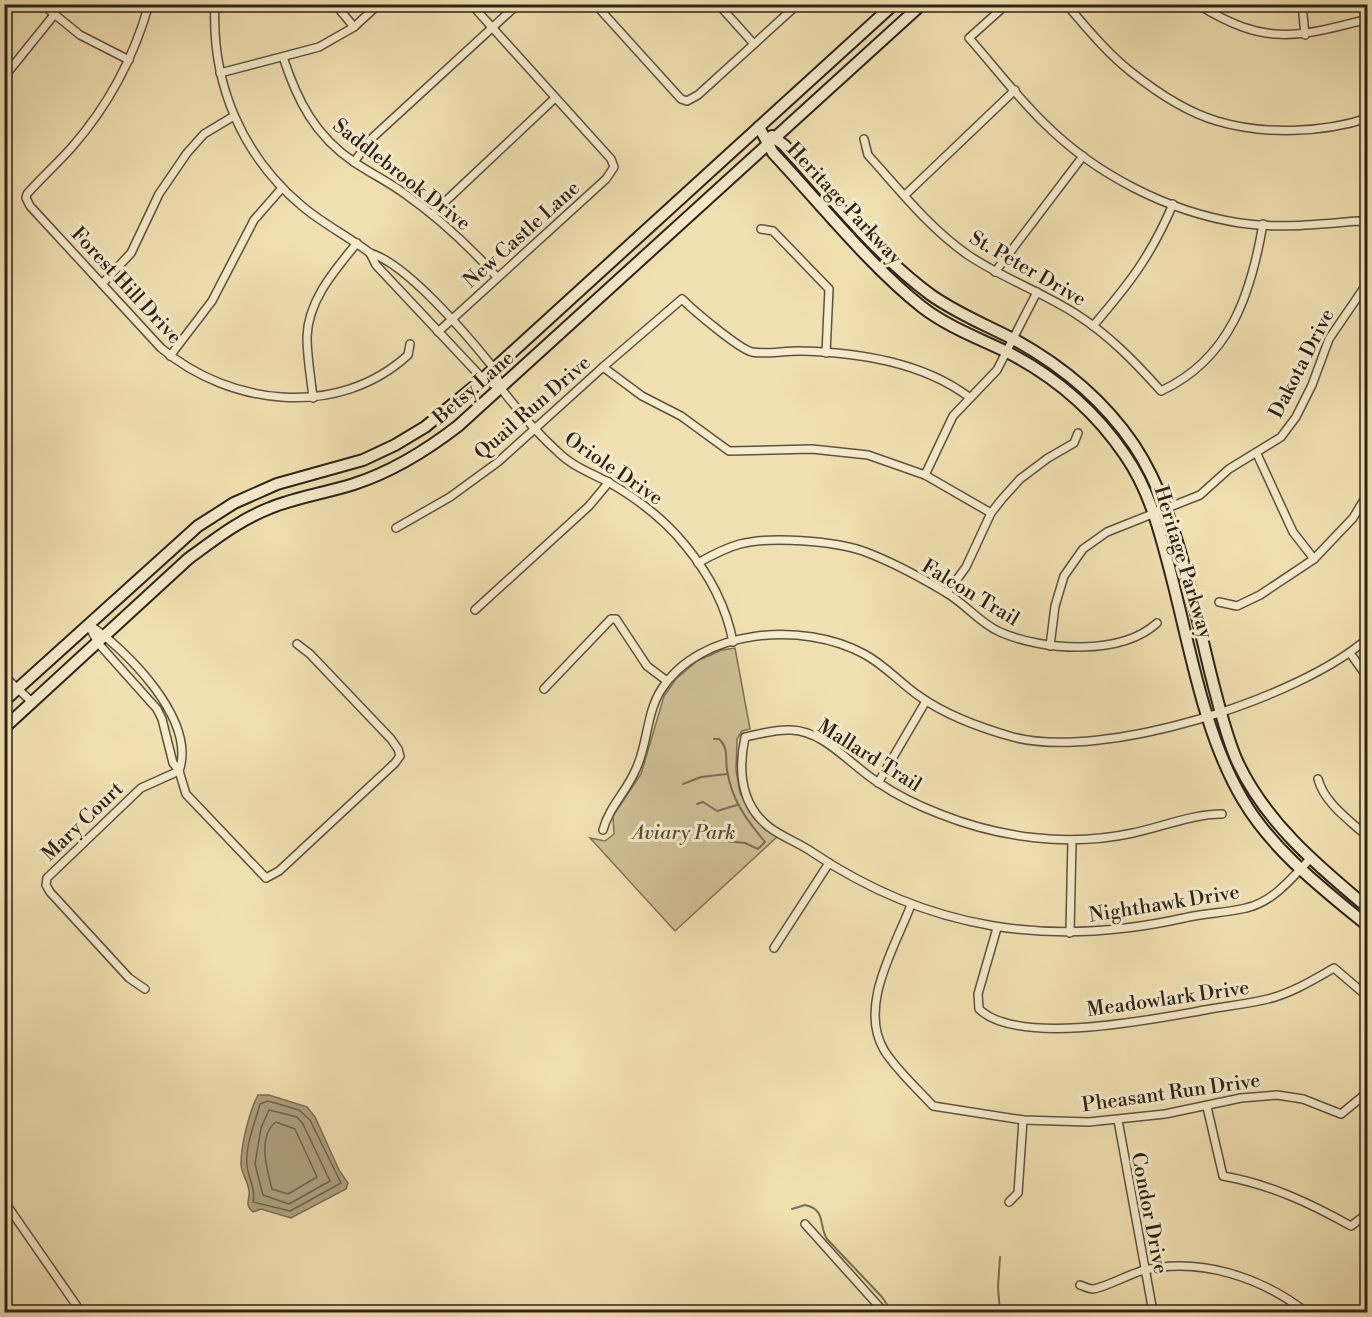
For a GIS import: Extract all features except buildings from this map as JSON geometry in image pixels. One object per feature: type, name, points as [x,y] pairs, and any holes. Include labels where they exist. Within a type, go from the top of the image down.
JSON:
[{"type":"main road","name":"Betsy Lane","points":[[4,701],[198,526],[234,503],[277,484],[363,460],[425,427],[483,379],[894,4]]},
{"type":"main road","name":"Betsy Lane","points":[[4,728],[188,559],[242,521],[271,507],[356,483],[409,458],[449,433],[922,4]]},
{"type":"main road","points":[[860,36],[873,50]]},
{"type":"main road","name":"Heritage Parkway","points":[[759,127],[906,276],[953,311],[1013,339],[1062,370],[1097,400],[1135,447],[1167,509],[1221,712],[1239,765],[1270,816],[1310,859],[1368,908]]},
{"type":"main road","name":"Heritage Parkway","points":[[772,142],[773,153],[911,297],[948,325],[1007,352],[1060,385],[1105,430],[1126,456],[1155,514],[1208,715],[1226,768],[1243,801],[1279,848],[1368,926]]},
{"type":"street","points":[[42,4],[80,35],[129,60],[148,4]]},
{"type":"street","name":"Oriole Drive","points":[[215,4],[215,31],[220,73],[234,116],[252,150],[282,188],[312,214],[370,253],[382,257],[399,269],[494,368],[501,388],[534,429],[566,460],[609,482],[656,514],[699,563],[722,601],[734,642]]},
{"type":"street","points":[[335,4],[354,27]]},
{"type":"street","points":[[220,73],[319,47],[354,27],[379,4]]},
{"type":"street","points":[[432,214],[555,98],[471,4]]},
{"type":"street","points":[[354,162],[371,139],[518,4]]},
{"type":"street","points":[[595,4],[684,100],[693,100],[798,4]]},
{"type":"street","points":[[718,4],[754,44]]},
{"type":"street","points":[[1007,4],[969,38],[1044,123],[1110,175],[1173,204],[1240,223],[1293,226],[1358,221],[1368,224]]},
{"type":"street","points":[[1066,4],[1128,70],[1163,95],[1217,121],[1284,132],[1349,124],[1368,118]]},
{"type":"street","points":[[1197,4],[1226,22],[1248,30],[1305,35],[1368,19]]},
{"type":"street","points":[[1302,4],[1305,35]]},
{"type":"street","points":[[4,77],[54,15]]},
{"type":"street","name":"Saddlebrook Drive","points":[[283,57],[305,112],[325,137],[354,162],[432,214],[469,246],[497,277]]},
{"type":"street","name":"Forest Hill Drive","points":[[129,60],[86,130],[26,198],[30,206],[170,356],[193,371],[245,391],[278,398],[313,398],[342,391],[378,376],[408,355],[410,344]]},
{"type":"street","points":[[905,195],[1015,90]]},
{"type":"street","name":"New Castle Lane","points":[[438,332],[610,174],[614,167],[608,156],[555,98]]},
{"type":"street","points":[[102,284],[131,253],[159,194],[187,153],[214,126],[234,116]]},
{"type":"street","name":"St. Peter Drive","points":[[864,139],[868,155],[936,228],[966,253],[995,272],[1037,292],[1093,326],[1137,364],[1161,391],[1198,370],[1220,345],[1247,293],[1256,264],[1263,224]]},
{"type":"street","points":[[995,272],[1083,156]]},
{"type":"street","points":[[170,356],[212,301],[254,220],[282,188]]},
{"type":"street","points":[[1093,326],[1138,273],[1160,236],[1173,204]]},
{"type":"street","points":[[761,229],[773,231],[829,289],[826,352],[873,358],[921,371],[946,381],[969,397]]},
{"type":"street","points":[[313,398],[307,336],[313,306],[331,276],[357,243]]},
{"type":"street","name":"Oriole Drive","points":[[370,253],[376,265],[483,379],[501,388]]},
{"type":"street","name":"Dakota Drive","points":[[1050,646],[1055,606],[1064,576],[1083,549],[1107,532],[1200,495],[1229,469],[1257,454],[1281,437],[1296,417],[1329,339],[1368,282]]},
{"type":"street","points":[[925,475],[953,416],[969,397],[983,387],[1007,352],[1037,292]]},
{"type":"street","name":"Quail Run Drive","points":[[396,528],[450,497],[498,462],[682,299],[694,312],[751,352],[826,352]]},
{"type":"street","points":[[603,367],[642,396],[661,403],[729,451],[812,449],[857,454],[925,475],[991,513]]},
{"type":"street","points":[[947,593],[966,567],[991,513],[1020,479],[1048,458],[1074,443],[1078,433]]},
{"type":"street","points":[[1257,454],[1293,532],[1314,559]]},
{"type":"street","points":[[475,610],[589,506],[609,482]]},
{"type":"street","points":[[1218,602],[1237,606],[1252,599],[1314,559],[1353,519],[1368,493]]},
{"type":"street","name":"Falcon Trail","points":[[699,563],[742,544],[816,543],[862,551],[947,593],[998,632],[1020,640],[1050,646],[1073,648],[1112,643],[1147,632],[1157,623]]},
{"type":"street","points":[[544,689],[611,619],[616,619],[647,666],[667,681]]},
{"type":"street","points":[[88,624],[133,665],[170,711],[179,742],[182,763],[179,771]]},
{"type":"street","points":[[603,830],[608,814],[637,769],[653,705],[667,681],[680,667],[702,652],[734,642],[787,635],[835,642],[878,663],[926,701],[978,726],[1017,738],[1055,742],[1093,742],[1221,712],[1281,691],[1350,653],[1368,638]]},
{"type":"street","points":[[102,639],[125,673],[160,715],[172,763],[179,771],[186,794],[266,878],[279,871],[395,764],[399,753],[391,739],[310,654],[297,644]]},
{"type":"street","points":[[1350,653],[1368,678]]},
{"type":"street","points":[[125,673],[133,665]]},
{"type":"street","points":[[4,676],[33,703]]},
{"type":"street","points":[[878,783],[926,701]]},
{"type":"street","points":[[160,715],[170,711]]},
{"type":"street","name":"Mallard Trail","points":[[745,737],[790,729],[810,734],[828,744],[878,783],[913,803],[968,824],[1020,836],[1072,840],[1131,834],[1207,814],[1222,814]]},
{"type":"street","name":"Nighthawk Drive","points":[[745,737],[740,762],[743,789],[754,811],[769,826],[858,881],[910,905],[997,928],[1070,933],[1137,928],[1206,913],[1249,908],[1279,890],[1310,859]]},
{"type":"street","name":"Mary Court","points":[[145,989],[129,978],[50,892],[46,885],[47,878],[141,788],[179,771]]},
{"type":"street","points":[[1318,779],[1322,793],[1346,818],[1361,831],[1368,829]]},
{"type":"street","points":[[1070,933],[1072,840]]},
{"type":"street","points":[[774,948],[829,863]]},
{"type":"street","name":"Pheasant Run Drive","points":[[910,905],[877,993],[875,1020],[884,1049],[933,1106],[1023,1120],[1118,1120],[1207,1107],[1241,1098],[1277,1095],[1303,1099],[1341,1114],[1368,1092]]},
{"type":"street","name":"Meadowlark Drive","points":[[997,928],[978,994],[979,1009],[987,1017],[1000,1023],[1075,1028],[1140,1022],[1269,999],[1294,990],[1334,968],[1368,997]]},
{"type":"street","points":[[1207,1107],[1223,1176],[1266,1186],[1312,1204],[1351,1226],[1368,1213]]},
{"type":"street","points":[[1009,1202],[1018,1193],[1023,1120]]},
{"type":"street","name":"Condor Drive","points":[[1118,1120],[1153,1312]]},
{"type":"street","points":[[4,1201],[81,1312]]},
{"type":"street","points":[[805,1224],[884,1312]]},
{"type":"street","points":[[1080,1285],[1092,1289],[1144,1270],[1191,1267],[1227,1272],[1266,1286],[1306,1312]]},
{"type":"green space","name":"Aviary Park","points":[[735,648],[750,729],[742,731],[737,739],[736,770],[740,793],[756,820],[777,837],[675,931],[590,838],[605,841],[614,834],[613,816],[641,774],[664,696],[676,679],[697,661],[722,650]]},
{"type":"water","points":[[258,1095],[269,1095],[307,1107],[315,1117],[339,1170],[348,1183],[346,1189],[291,1218],[261,1209],[253,1212],[250,1209],[248,1187],[241,1167],[241,1156],[249,1119]]},
{"type":"waterway","points":[[704,821],[726,841],[745,843],[758,849],[765,842],[736,800],[729,781],[724,746],[719,739],[714,739]]},
{"type":"waterway","points":[[683,784],[701,777],[727,774]]},
{"type":"waterway","points":[[697,804],[703,802],[717,811],[737,805]]},
{"type":"waterway","points":[[792,1209],[805,1205],[816,1210],[827,1239],[882,1297],[892,1312]]},
{"type":"waterway","points":[[1000,1257],[998,1287],[1000,1312]]}]
